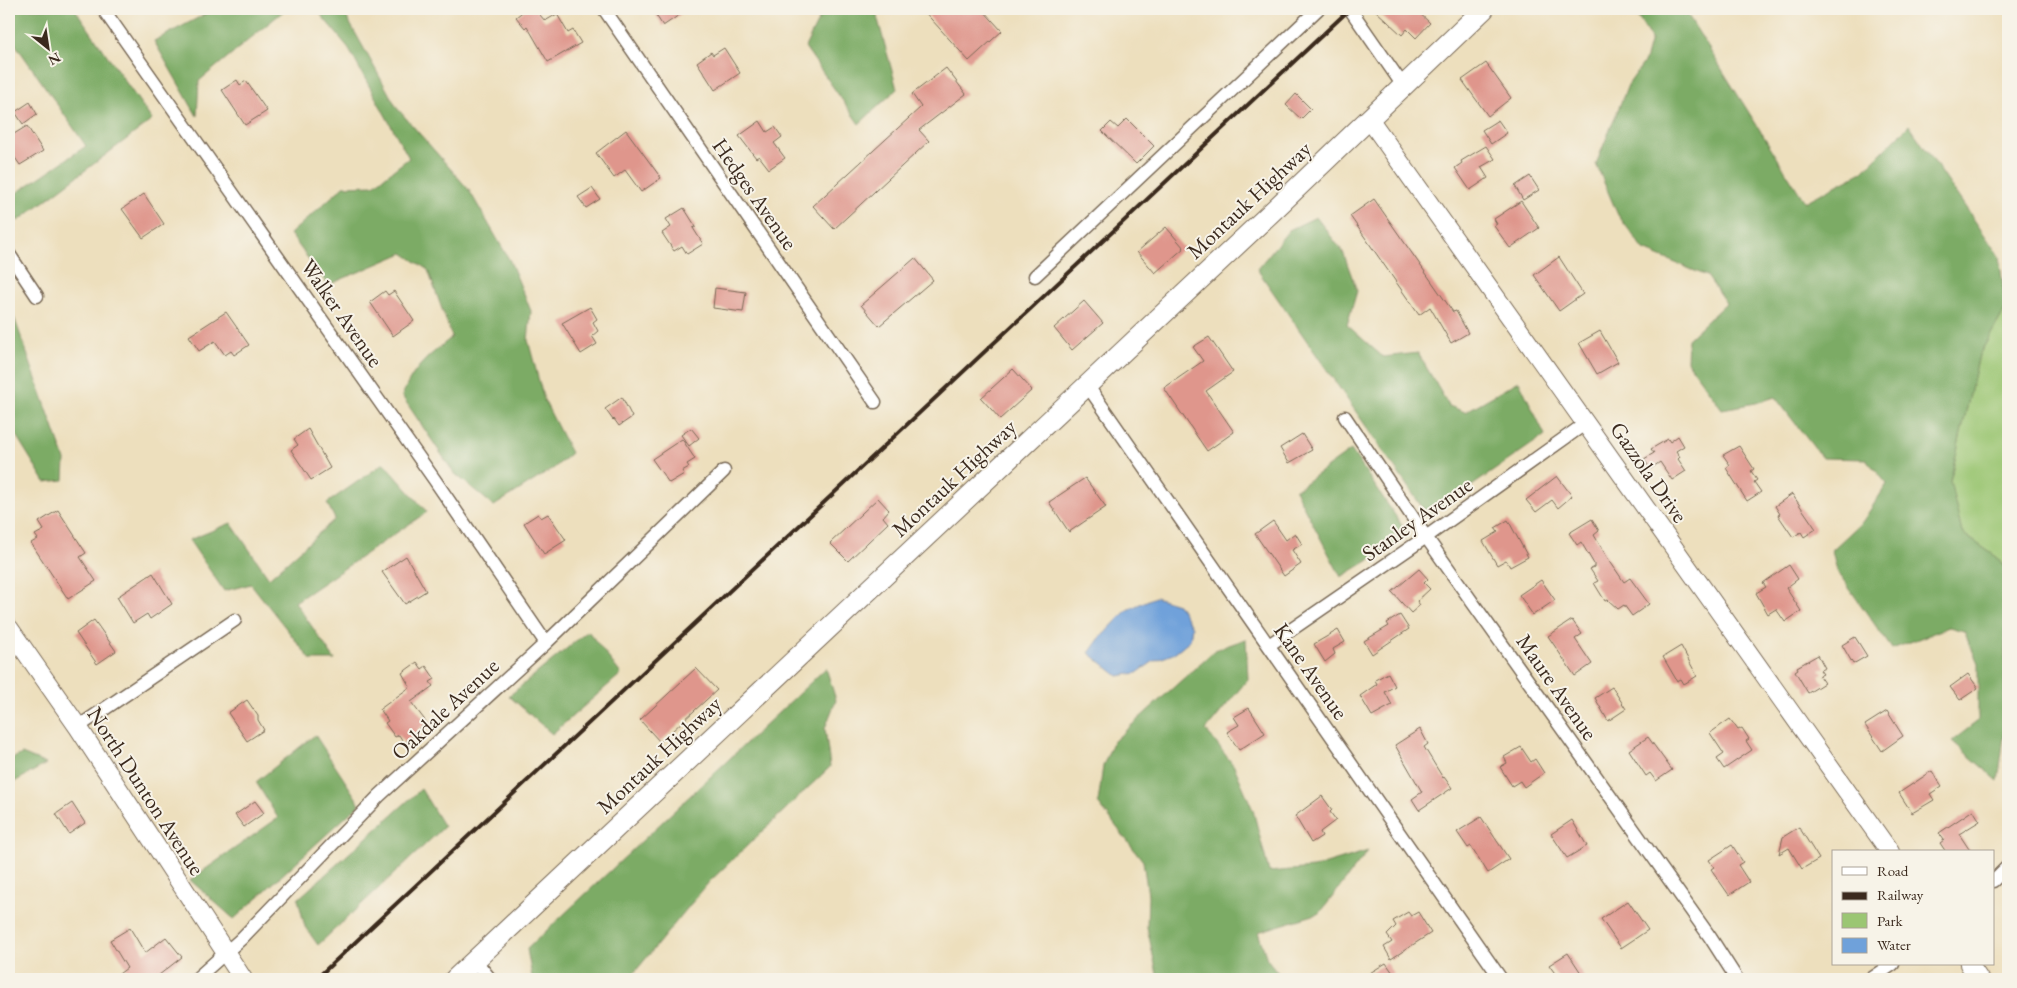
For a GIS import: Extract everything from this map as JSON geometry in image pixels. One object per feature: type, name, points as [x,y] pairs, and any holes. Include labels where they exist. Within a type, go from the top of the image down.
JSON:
[{"type":"main road","name":"Montauk Highway","points":[[455,979],[1370,120],[1484,9]]},
{"type":"street","name":"Walker Avenue","points":[[103,9],[434,479],[546,643]]},
{"type":"street","name":"Hedges Avenue","points":[[604,9],[874,402]]},
{"type":"street","points":[[1035,276],[1318,9]]},
{"type":"street","points":[[1350,9],[1404,87]]},
{"type":"street","name":"Gazzola Drive","points":[[1370,120],[1889,850]]},
{"type":"street","points":[[9,254],[37,296]]},
{"type":"street","name":"Kane Avenue","points":[[1087,386],[1501,979]]},
{"type":"street","name":"Maure Avenue","points":[[1345,417],[1426,537],[1710,937],[1737,979]]},
{"type":"street","name":"Stanley Avenue","points":[[1269,645],[1426,537],[1586,423]]},
{"type":"street","name":"Oakdale Avenue","points":[[196,979],[226,953],[379,796],[546,643],[724,471]]},
{"type":"street","points":[[78,728],[235,620]]},
{"type":"street","name":"North Dunton Avenue","points":[[9,628],[78,728],[243,979]]},
{"type":"street","points":[[1994,880],[2008,866]]},
{"type":"street","points":[[475,960],[490,979]]},
{"type":"street","points":[[1871,979],[1890,966]]},
{"type":"street","points":[[1970,966],[1979,979]]},
{"type":"green space","points":[[15,9],[75,9],[152,120],[18,221],[9,205],[9,198],[86,146],[9,35],[9,13]]},
{"type":"green space","points":[[215,9],[286,9],[199,81],[197,116],[154,41]]},
{"type":"green space","points":[[316,9],[342,9],[397,108],[469,190],[510,261],[531,311],[528,340],[544,400],[571,453],[554,468],[494,506],[454,473],[402,396],[417,369],[452,337],[428,270],[403,253],[328,285],[290,234],[344,186],[374,185],[409,158],[347,46]]},
{"type":"green space","points":[[824,9],[875,9],[897,89],[859,124],[805,47]]},
{"type":"green space","points":[[1633,9],[1684,9],[1805,202],[1862,172],[1909,125],[1999,256],[2006,308],[1979,355],[1950,481],[1962,533],[1998,558],[2008,573],[2008,619],[2005,630],[2005,729],[1998,781],[1952,741],[1978,721],[1978,663],[1964,631],[1949,627],[1892,649],[1837,571],[1832,550],[1863,521],[1887,484],[1866,459],[1822,458],[1775,397],[1756,403],[1722,409],[1687,361],[1688,339],[1726,303],[1707,276],[1644,250],[1618,215],[1596,164],[1628,85],[1645,61],[1651,39]]},
{"type":"green space","points":[[1316,217],[1343,252],[1357,291],[1347,325],[1383,357],[1418,353],[1449,406],[1465,412],[1519,381],[1545,435],[1430,515],[1424,510],[1257,269],[1289,230]]},
{"type":"green space","points":[[2006,308],[2008,308],[2008,573],[1998,558],[1962,533],[1950,481],[1979,355]]},
{"type":"green space","points":[[14,317],[65,460],[64,480],[45,482],[9,424],[9,320]]},
{"type":"green space","points":[[1351,450],[1409,536],[1341,577],[1295,490]]},
{"type":"green space","points":[[384,463],[427,512],[295,602],[335,660],[311,660],[251,584],[224,591],[189,540],[231,523],[269,578],[335,519],[327,503]]},
{"type":"green space","points":[[588,631],[621,674],[552,734],[509,696]]},
{"type":"green space","points":[[1246,639],[1248,679],[1206,730],[1234,766],[1253,810],[1269,872],[1313,868],[1368,851],[1320,913],[1258,932],[1267,959],[1283,979],[1158,979],[1147,927],[1148,895],[1143,861],[1098,803],[1103,766],[1113,742],[1215,650]]},
{"type":"green space","points":[[826,668],[836,700],[825,728],[830,767],[709,882],[629,979],[534,979],[527,949]]},
{"type":"green space","points":[[315,735],[360,804],[234,919],[190,880],[278,818],[256,782]]},
{"type":"green space","points":[[22,754],[46,764],[9,785],[9,760]]},
{"type":"green space","points":[[421,789],[444,827],[318,945],[305,927],[298,899]]},
{"type":"water","points":[[1155,597],[1178,604],[1192,627],[1190,640],[1173,654],[1154,661],[1137,673],[1118,676],[1089,653],[1099,639],[1127,610]]},
{"type":"building","points":[[526,9],[535,9],[545,21],[557,14],[568,33],[573,30],[581,43],[548,62],[527,26],[525,28],[516,17]]},
{"type":"building","points":[[652,9],[688,9],[663,26]]},
{"type":"building","points":[[922,9],[982,9],[1002,31],[969,61]]},
{"type":"building","points":[[1374,9],[1415,9],[1430,23],[1416,38],[1407,29],[1402,35]]},
{"type":"building","points":[[724,48],[740,73],[715,90],[697,62],[711,52],[713,55]]},
{"type":"building","points":[[1486,63],[1511,98],[1488,116],[1462,80]]},
{"type":"building","points":[[946,68],[966,94],[919,130],[929,141],[834,229],[813,206],[921,107],[912,94]]},
{"type":"building","points":[[237,80],[240,85],[246,81],[267,111],[245,125],[222,90]]},
{"type":"building","points":[[1296,94],[1311,109],[1301,119],[1286,105]]},
{"type":"building","points":[[30,102],[37,114],[23,124],[15,112]]},
{"type":"building","points":[[1127,119],[1154,146],[1136,164],[1102,131],[1111,122],[1118,128]]},
{"type":"building","points":[[1498,120],[1507,133],[1491,144],[1482,130]]},
{"type":"building","points":[[760,121],[767,132],[775,127],[782,137],[774,143],[785,158],[769,169],[759,156],[756,158],[739,136]]},
{"type":"building","points":[[27,126],[43,151],[20,165],[9,149],[9,137]]},
{"type":"building","points":[[626,130],[661,178],[641,192],[625,170],[614,178],[596,153]]},
{"type":"building","points":[[1486,146],[1495,159],[1481,167],[1488,178],[1470,190],[1455,168],[1462,163],[1461,161]]},
{"type":"building","points":[[1530,176],[1539,190],[1523,200],[1515,186]]},
{"type":"building","points":[[592,188],[600,199],[586,208],[578,197]]},
{"type":"building","points":[[144,194],[164,224],[143,238],[122,209]]},
{"type":"building","points":[[1374,199],[1453,312],[1456,311],[1468,333],[1451,343],[1430,307],[1419,315],[1350,216]]},
{"type":"building","points":[[1521,201],[1539,228],[1510,248],[1494,226],[1497,224],[1494,219]]},
{"type":"building","points":[[684,208],[696,227],[693,228],[703,244],[687,254],[682,246],[674,251],[662,233],[671,227],[666,219]]},
{"type":"building","points":[[1166,227],[1184,248],[1155,273],[1137,252]]},
{"type":"building","points":[[1559,257],[1583,294],[1559,311],[1534,275]]},
{"type":"building","points":[[915,258],[933,280],[879,326],[861,305]]},
{"type":"building","points":[[715,288],[746,292],[743,312],[713,308]]},
{"type":"building","points":[[385,291],[388,295],[394,291],[414,321],[393,336],[370,302]]},
{"type":"building","points":[[1084,301],[1103,323],[1072,350],[1054,328]]},
{"type":"building","points":[[590,307],[597,319],[593,322],[598,331],[592,336],[597,344],[581,354],[562,323]]},
{"type":"building","points":[[226,312],[249,345],[234,355],[231,351],[225,355],[215,341],[199,351],[189,336]]},
{"type":"building","points":[[1600,331],[1618,362],[1597,374],[1579,343]]},
{"type":"building","points":[[1209,337],[1233,372],[1206,391],[1234,432],[1207,451],[1164,388],[1203,361],[1193,347]]},
{"type":"building","points":[[1013,369],[1032,390],[1000,419],[981,398]]},
{"type":"building","points":[[622,397],[632,417],[619,426],[605,409]]},
{"type":"building","points":[[691,428],[699,438],[689,446],[681,435]]},
{"type":"building","points":[[308,429],[330,468],[311,480],[291,450],[298,445],[294,439]]},
{"type":"building","points":[[1302,434],[1312,450],[1289,463],[1280,448]]},
{"type":"building","points":[[1678,436],[1684,446],[1676,451],[1680,457],[1678,459],[1686,471],[1672,480],[1660,462],[1650,469],[1644,459],[1654,453],[1651,449],[1668,439],[1670,442]]},
{"type":"building","points":[[682,439],[695,459],[687,464],[689,467],[682,471],[684,474],[669,483],[652,459]]},
{"type":"building","points":[[1739,446],[1754,469],[1751,471],[1757,480],[1754,482],[1761,492],[1747,501],[1726,468],[1730,465],[1723,455]]},
{"type":"building","points":[[1557,476],[1572,496],[1558,508],[1552,500],[1536,512],[1526,500]]},
{"type":"building","points":[[1085,478],[1106,507],[1069,532],[1049,502]]},
{"type":"building","points":[[1792,494],[1816,529],[1804,537],[1801,532],[1793,537],[1778,515],[1780,514],[1775,506]]},
{"type":"building","points":[[878,498],[889,510],[883,517],[888,523],[848,561],[830,543]]},
{"type":"building","points":[[58,510],[86,553],[80,557],[96,581],[68,599],[31,543],[38,539],[35,535],[44,530],[39,522]]},
{"type":"building","points":[[538,514],[541,518],[548,514],[566,540],[544,554],[524,523]]},
{"type":"building","points":[[1592,519],[1599,531],[1594,535],[1607,557],[1624,582],[1630,578],[1649,604],[1632,616],[1624,605],[1618,609],[1608,600],[1605,601],[1594,583],[1598,581],[1590,569],[1594,567],[1594,564],[1581,542],[1577,545],[1569,533]]},
{"type":"building","points":[[1508,520],[1528,557],[1510,567],[1506,560],[1497,565],[1483,541],[1498,532],[1495,528]]},
{"type":"building","points":[[1273,521],[1286,540],[1295,533],[1302,544],[1292,550],[1301,564],[1284,576],[1255,534]]},
{"type":"building","points":[[406,556],[426,591],[405,604],[382,572]]},
{"type":"building","points":[[1789,565],[1798,579],[1786,588],[1801,611],[1785,622],[1776,609],[1768,614],[1756,593],[1766,587],[1763,583]]},
{"type":"building","points":[[1419,569],[1428,579],[1424,583],[1430,589],[1417,601],[1420,605],[1411,613],[1392,592]]},
{"type":"building","points":[[153,573],[172,604],[150,619],[147,614],[133,623],[117,597]]},
{"type":"building","points":[[1541,580],[1555,600],[1533,615],[1519,595]]},
{"type":"building","points":[[1400,615],[1409,629],[1372,654],[1364,641],[1389,626],[1387,623]]},
{"type":"building","points":[[94,620],[116,651],[97,664],[76,633]]},
{"type":"building","points":[[1572,620],[1582,634],[1575,639],[1592,664],[1575,676],[1548,636]]},
{"type":"building","points":[[1338,630],[1345,642],[1333,649],[1335,654],[1325,662],[1314,644]]},
{"type":"building","points":[[1855,637],[1867,656],[1853,664],[1842,645]]},
{"type":"building","points":[[1681,646],[1697,676],[1684,684],[1681,679],[1677,681],[1663,657]]},
{"type":"building","points":[[1818,655],[1825,668],[1820,670],[1823,674],[1819,676],[1824,683],[1808,693],[1795,671],[1798,669],[1797,667]]},
{"type":"building","points":[[417,662],[422,669],[426,666],[435,679],[430,682],[433,686],[411,702],[427,723],[417,730],[419,732],[404,743],[399,735],[395,737],[385,723],[388,721],[380,709],[410,687],[402,673]]},
{"type":"building","points":[[696,668],[717,690],[660,742],[640,720]]},
{"type":"building","points":[[1388,673],[1395,686],[1385,692],[1392,705],[1372,716],[1360,696],[1377,684],[1375,680]]},
{"type":"building","points":[[1968,674],[1978,688],[1960,700],[1950,687]]},
{"type":"building","points":[[1612,687],[1626,709],[1608,721],[1595,698]]},
{"type":"building","points":[[247,700],[258,716],[258,720],[264,730],[247,741],[228,713]]},
{"type":"building","points":[[1249,708],[1265,733],[1239,750],[1227,732],[1239,725],[1234,717]]},
{"type":"building","points":[[1887,711],[1903,736],[1882,751],[1865,725]]},
{"type":"building","points":[[1730,719],[1738,730],[1742,728],[1749,739],[1746,741],[1752,750],[1724,769],[1717,759],[1724,754],[1710,733]]},
{"type":"building","points":[[1420,729],[1428,744],[1424,747],[1443,778],[1452,788],[1419,810],[1412,799],[1422,792],[1395,745]]},
{"type":"building","points":[[1648,737],[1672,770],[1656,781],[1650,773],[1646,776],[1629,750]]},
{"type":"building","points":[[1521,747],[1531,762],[1535,759],[1544,773],[1524,787],[1520,781],[1512,786],[1500,767],[1507,763],[1504,757]]},
{"type":"building","points":[[1932,771],[1942,786],[1930,794],[1934,800],[1912,813],[1899,793]]},
{"type":"building","points":[[1322,796],[1332,810],[1330,812],[1336,820],[1320,832],[1322,836],[1311,843],[1295,816]]},
{"type":"building","points":[[255,801],[264,813],[244,827],[235,815]]},
{"type":"building","points":[[72,803],[85,823],[69,834],[56,814]]},
{"type":"building","points":[[1973,810],[1980,821],[1959,834],[1970,850],[1945,850],[1940,843],[1944,840],[1939,833]]},
{"type":"building","points":[[1481,817],[1509,859],[1488,873],[1471,846],[1468,848],[1457,832]]},
{"type":"building","points":[[1572,820],[1587,846],[1567,858],[1551,834]]},
{"type":"building","points":[[1799,827],[1819,859],[1802,869],[1789,848],[1779,854],[1783,837]]},
{"type":"building","points":[[1732,845],[1743,862],[1738,865],[1749,882],[1729,895],[1711,869],[1714,867],[1709,860]]},
{"type":"building","points":[[1628,901],[1648,930],[1621,948],[1601,919]]},
{"type":"building","points":[[1408,912],[1411,916],[1418,912],[1431,933],[1391,959],[1384,947],[1392,942],[1387,935],[1396,926],[1393,921]]},
{"type":"building","points":[[130,928],[145,953],[166,937],[182,957],[154,979],[112,979],[127,968],[110,940]]},
{"type":"building","points":[[1568,953],[1585,979],[1559,979],[1549,965]]},
{"type":"building","points":[[1386,963],[1393,973],[1383,979],[1360,979]]},
{"type":"railway","points":[[316,979],[1350,9]]}]
